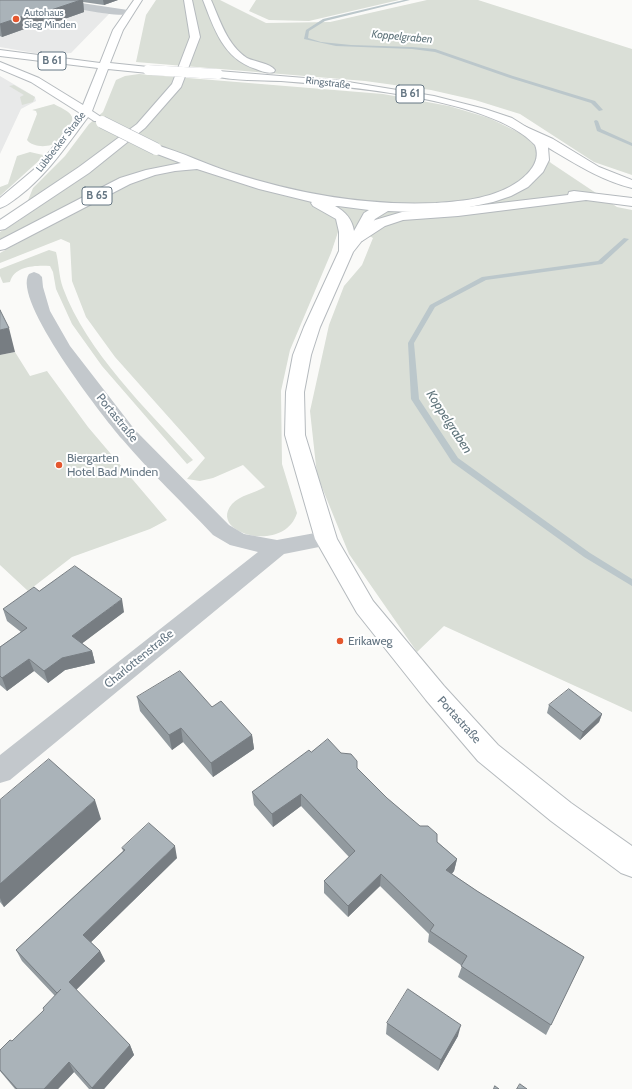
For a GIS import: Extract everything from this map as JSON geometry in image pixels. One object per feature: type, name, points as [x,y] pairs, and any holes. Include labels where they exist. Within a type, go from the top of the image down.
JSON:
[{"type":"main road","points":[[105,66],[113,43],[128,13],[138,0]]},
{"type":"main road","points":[[0,226],[84,170],[140,126],[177,85],[195,37],[188,0]]},
{"type":"main road","points":[[207,0],[229,48],[235,55],[252,65],[264,69],[318,82]]},
{"type":"main road","points":[[49,60],[92,52],[113,43]]},
{"type":"main road","name":"Ringstraße","points":[[0,53],[49,60],[148,70],[318,82],[402,93],[451,102],[486,113],[524,130],[543,148]]},
{"type":"main road","name":"B 61","points":[[0,65],[35,80],[102,122],[156,149],[209,169],[295,194],[354,204],[385,207],[433,207],[470,204],[534,195],[589,196],[632,202]]},
{"type":"main road","name":"Lübbecker Straße","points":[[0,204],[20,189],[42,168],[86,112],[105,66]]},
{"type":"main road","points":[[524,130],[549,142],[585,165],[605,175],[632,184]]},
{"type":"main road","name":"B 61","points":[[543,148],[570,170],[597,181],[632,189]]},
{"type":"main road","name":"B 61","points":[[470,204],[503,194],[519,187],[533,177],[539,168],[543,156],[543,148]]},
{"type":"main road","name":"B 65","points":[[0,246],[141,174],[170,167],[209,169]]},
{"type":"main road","name":"Portastraße","points":[[295,194],[342,215],[347,226],[351,245]]},
{"type":"main road","points":[[351,245],[380,223],[402,216],[458,212],[589,196]]},
{"type":"main road","name":"Portastraße","points":[[385,207],[369,216],[351,245],[307,341],[302,355],[295,392],[295,435],[326,539],[365,607],[435,693],[488,753],[561,812],[632,863]]},
{"type":"street","points":[[46,0],[114,12],[128,13]]},
{"type":"street","name":"Portastraße","points":[[34,277],[35,287],[42,312],[62,347],[128,434],[221,530],[238,540],[278,548],[326,539]]},
{"type":"street","name":"Charlottenstraße","points":[[0,771],[278,548]]},
{"type":"shaded area","points":[[0,0],[36,0],[109,14],[71,53],[45,55],[0,47]]},
{"type":"shaded area","points":[[156,0],[220,0],[266,23],[330,22],[427,0],[478,0],[632,49],[632,175],[594,162],[520,114],[475,100],[431,90],[365,81],[136,62],[146,15]]},
{"type":"shaded area","points":[[256,0],[399,0],[309,21],[269,20],[249,11]]},
{"type":"shaded area","points":[[139,74],[383,94],[449,106],[489,118],[524,135],[551,163],[617,207],[632,210],[632,712],[444,626],[417,652],[349,554],[317,475],[310,411],[329,325],[344,286],[362,265],[373,238],[337,218],[339,229],[331,253],[290,350],[281,391],[282,464],[297,513],[289,526],[278,533],[264,536],[250,535],[238,531],[230,524],[227,514],[232,504],[239,498],[265,487],[243,465],[213,478],[200,481],[187,479],[205,458],[115,357],[86,317],[72,281],[70,243],[61,239],[0,263],[0,253],[23,240],[21,229],[0,239],[0,232],[20,220],[33,188],[65,156],[89,124],[103,112],[116,80],[125,76]]},
{"type":"shaded area","points":[[0,76],[35,97],[36,101],[21,109],[0,154]]},
{"type":"shaded area","points":[[14,85],[35,97],[33,102],[22,105],[20,97],[24,95],[9,86]]},
{"type":"shaded area","points":[[54,104],[71,115],[72,120],[68,130],[60,139],[51,145],[33,145],[27,140],[37,114],[36,111],[32,110]]},
{"type":"shaded area","points":[[30,152],[43,155],[43,157],[0,196],[0,187],[8,184],[17,156]]},
{"type":"shaded area","points":[[49,250],[56,252],[63,288],[73,311],[87,335],[102,357],[138,401],[193,460],[187,464],[102,366],[72,324],[56,289],[53,272],[50,266],[32,266],[26,268],[16,273],[10,282],[3,283],[0,276],[0,269]]},
{"type":"shaded area","name":"Biergarten Hotel Bad Minden","points":[[15,352],[30,376],[47,371],[88,427],[167,520],[150,529],[72,557],[28,591],[0,565],[0,355]]},
{"type":"building","points":[[0,0],[81,0],[48,11],[42,10],[0,24]]},
{"type":"building","points":[[0,310],[9,328],[0,330]]},
{"type":"building","points":[[75,566],[122,599],[72,636],[92,651],[62,658],[44,671],[29,659],[2,678],[0,676],[0,647],[27,628],[3,609],[34,587],[39,591]]},
{"type":"building","points":[[180,671],[212,707],[221,701],[252,735],[211,763],[181,728],[169,735],[137,697]]},
{"type":"building","points":[[569,689],[602,714],[583,732],[549,705]]},
{"type":"building","points":[[328,739],[341,753],[351,754],[357,761],[357,768],[387,798],[420,826],[428,826],[437,834],[437,842],[457,859],[446,870],[477,891],[584,957],[551,1025],[461,966],[467,956],[430,931],[434,925],[381,874],[348,906],[324,881],[355,851],[301,794],[272,814],[252,792],[309,750],[311,752]]},
{"type":"building","points":[[49,759],[95,800],[0,884],[0,800]]},
{"type":"building","points":[[149,823],[175,846],[83,935],[100,951],[69,982],[130,1045],[92,1088],[69,1062],[44,1089],[17,1089],[0,1070],[0,1050],[10,1040],[12,1041],[44,1010],[43,1008],[61,989],[57,993],[16,950],[125,850],[122,848]]},
{"type":"building","points":[[408,989],[461,1025],[441,1060],[387,1023]]},
{"type":"building","points":[[520,1084],[527,1089],[517,1089]]},
{"type":"waterway","name":"Koppelgraben","points":[[408,0],[324,20],[307,31],[306,39],[336,45],[435,50],[512,77],[593,102],[601,110]]},
{"type":"waterway","name":"Koppelgraben","points":[[596,121],[599,130],[632,145]]},
{"type":"waterway","name":"Koppelgraben","points":[[626,239],[600,263],[484,278],[432,306],[411,343],[415,399],[455,460],[587,555],[632,583]]},
{"type":"place","name":"Autohaus Sieg Minden","points":[[16,19]]},
{"type":"place","name":"Biergarten Hotel Bad Minden","points":[[59,465]]},
{"type":"place","name":"Erikaweg","points":[[340,641]]}]
